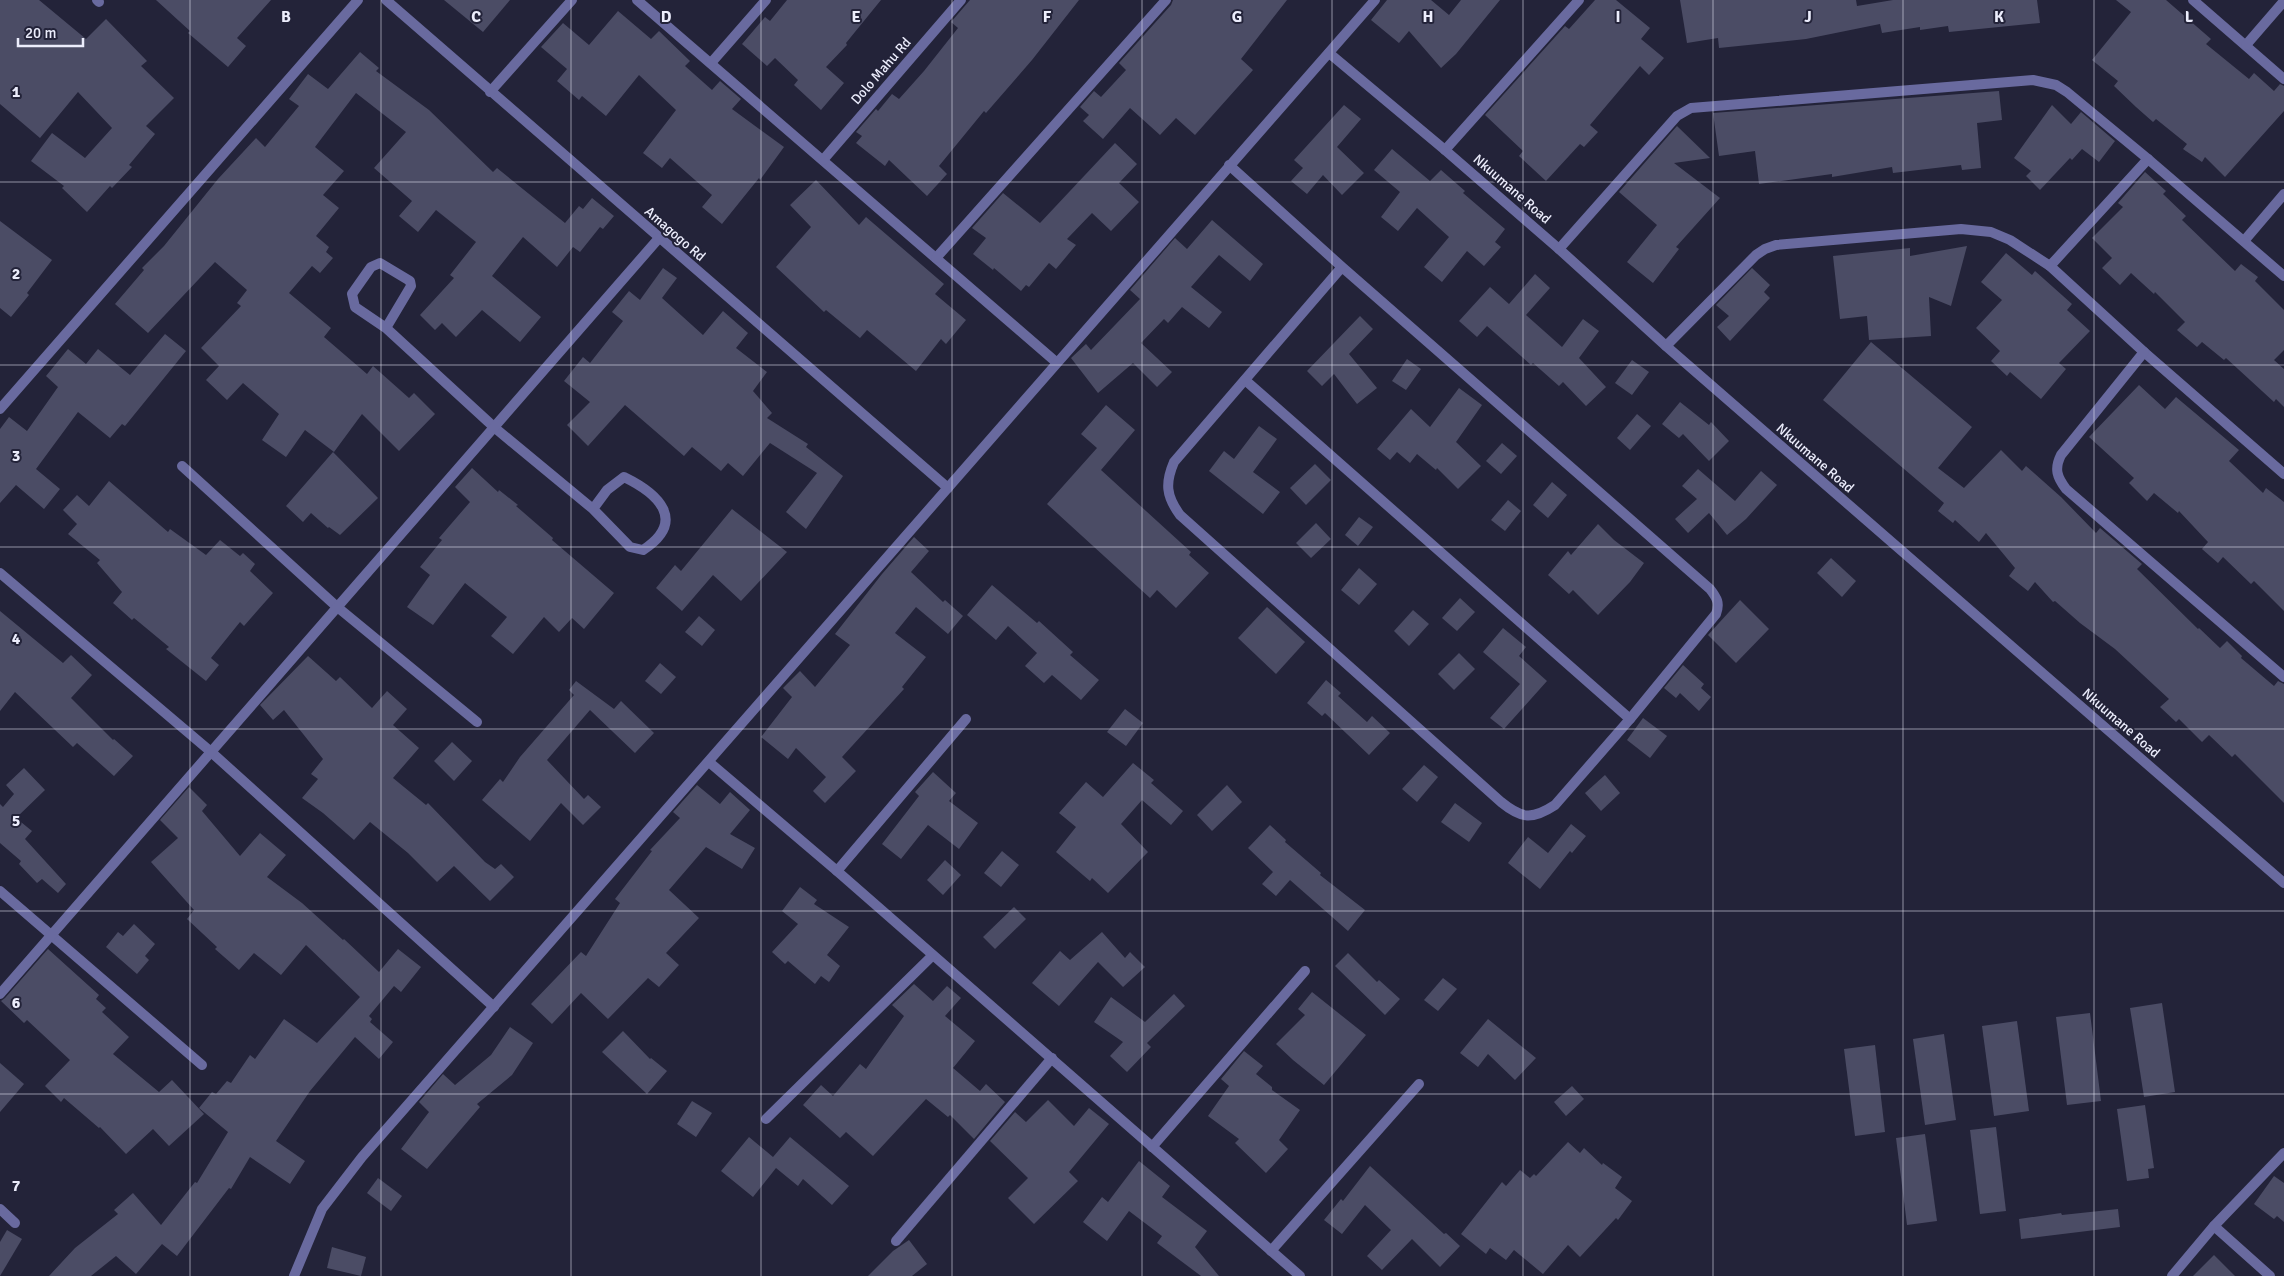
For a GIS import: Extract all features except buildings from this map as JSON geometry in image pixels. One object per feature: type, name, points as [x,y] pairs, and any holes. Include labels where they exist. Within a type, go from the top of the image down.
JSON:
[{"type":"street","points":[[0,409],[358,0]]},
{"type":"street","name":"Amagogo Rd","points":[[386,0],[948,488]]},
{"type":"street","points":[[490,92],[572,0]]},
{"type":"street","points":[[637,0],[1056,362]]},
{"type":"street","points":[[711,64],[766,0]]},
{"type":"street","name":"Dolo Mahu Rd","points":[[823,160],[961,0]]},
{"type":"street","points":[[936,258],[1166,0]]},
{"type":"street","points":[[294,1276],[322,1209],[362,1156],[709,762],[1056,362],[1376,0]]},
{"type":"street","points":[[1445,150],[1579,0]]},
{"type":"street","points":[[2193,0],[2284,78]]},
{"type":"street","points":[[2246,45],[2284,0]]},
{"type":"street","name":"Nkuumane Road","points":[[1329,53],[1559,249],[1666,346],[2284,883]]},
{"type":"street","points":[[1559,249],[1677,116],[1690,108],[1701,105],[2044,81],[2056,85],[2067,92],[2284,276]]},
{"type":"street","points":[[2050,266],[2148,159]]},
{"type":"street","points":[[1229,165],[1342,267],[1702,582],[1716,597],[1719,605],[1716,614],[1630,719],[1555,805],[1544,812],[1530,817],[1515,813],[1501,802],[1180,515],[1172,504],[1167,491],[1168,476],[1174,462],[1342,267]]},
{"type":"street","points":[[2244,241],[2284,194]]},
{"type":"street","points":[[1666,346],[1756,255],[1765,249],[1776,246],[1961,229],[1991,232],[2010,240],[2050,266],[2144,352],[2284,474]]},
{"type":"street","points":[[0,994],[336,606],[495,428],[658,238]]},
{"type":"street","points":[[386,328],[411,286],[410,281],[380,263],[371,267],[352,294],[355,307],[386,328],[495,428],[593,509],[630,547],[643,550],[653,543],[666,523],[666,512],[660,502],[638,483],[624,477],[607,490],[593,509]]},
{"type":"street","points":[[2144,352],[2061,455],[2056,465],[2058,478],[2066,489],[2284,677]]},
{"type":"street","points":[[1245,380],[1630,719]]},
{"type":"street","points":[[182,466],[336,606],[477,722]]},
{"type":"street","points":[[0,573],[210,751],[494,1007]]},
{"type":"street","points":[[837,870],[966,719]]},
{"type":"street","points":[[709,762],[837,870],[932,956],[1052,1058],[1300,1276]]},
{"type":"street","points":[[0,891],[202,1065]]},
{"type":"street","points":[[766,1119],[932,956]]},
{"type":"street","points":[[1152,1147],[1305,971]]},
{"type":"street","points":[[896,1241],[1052,1058]]},
{"type":"street","points":[[1271,1251],[1419,1084]]},
{"type":"street","points":[[2172,1276],[2214,1226],[2284,1153]]},
{"type":"street","points":[[0,1209],[15,1223]]},
{"type":"street","points":[[2214,1226],[2270,1276]]}]
